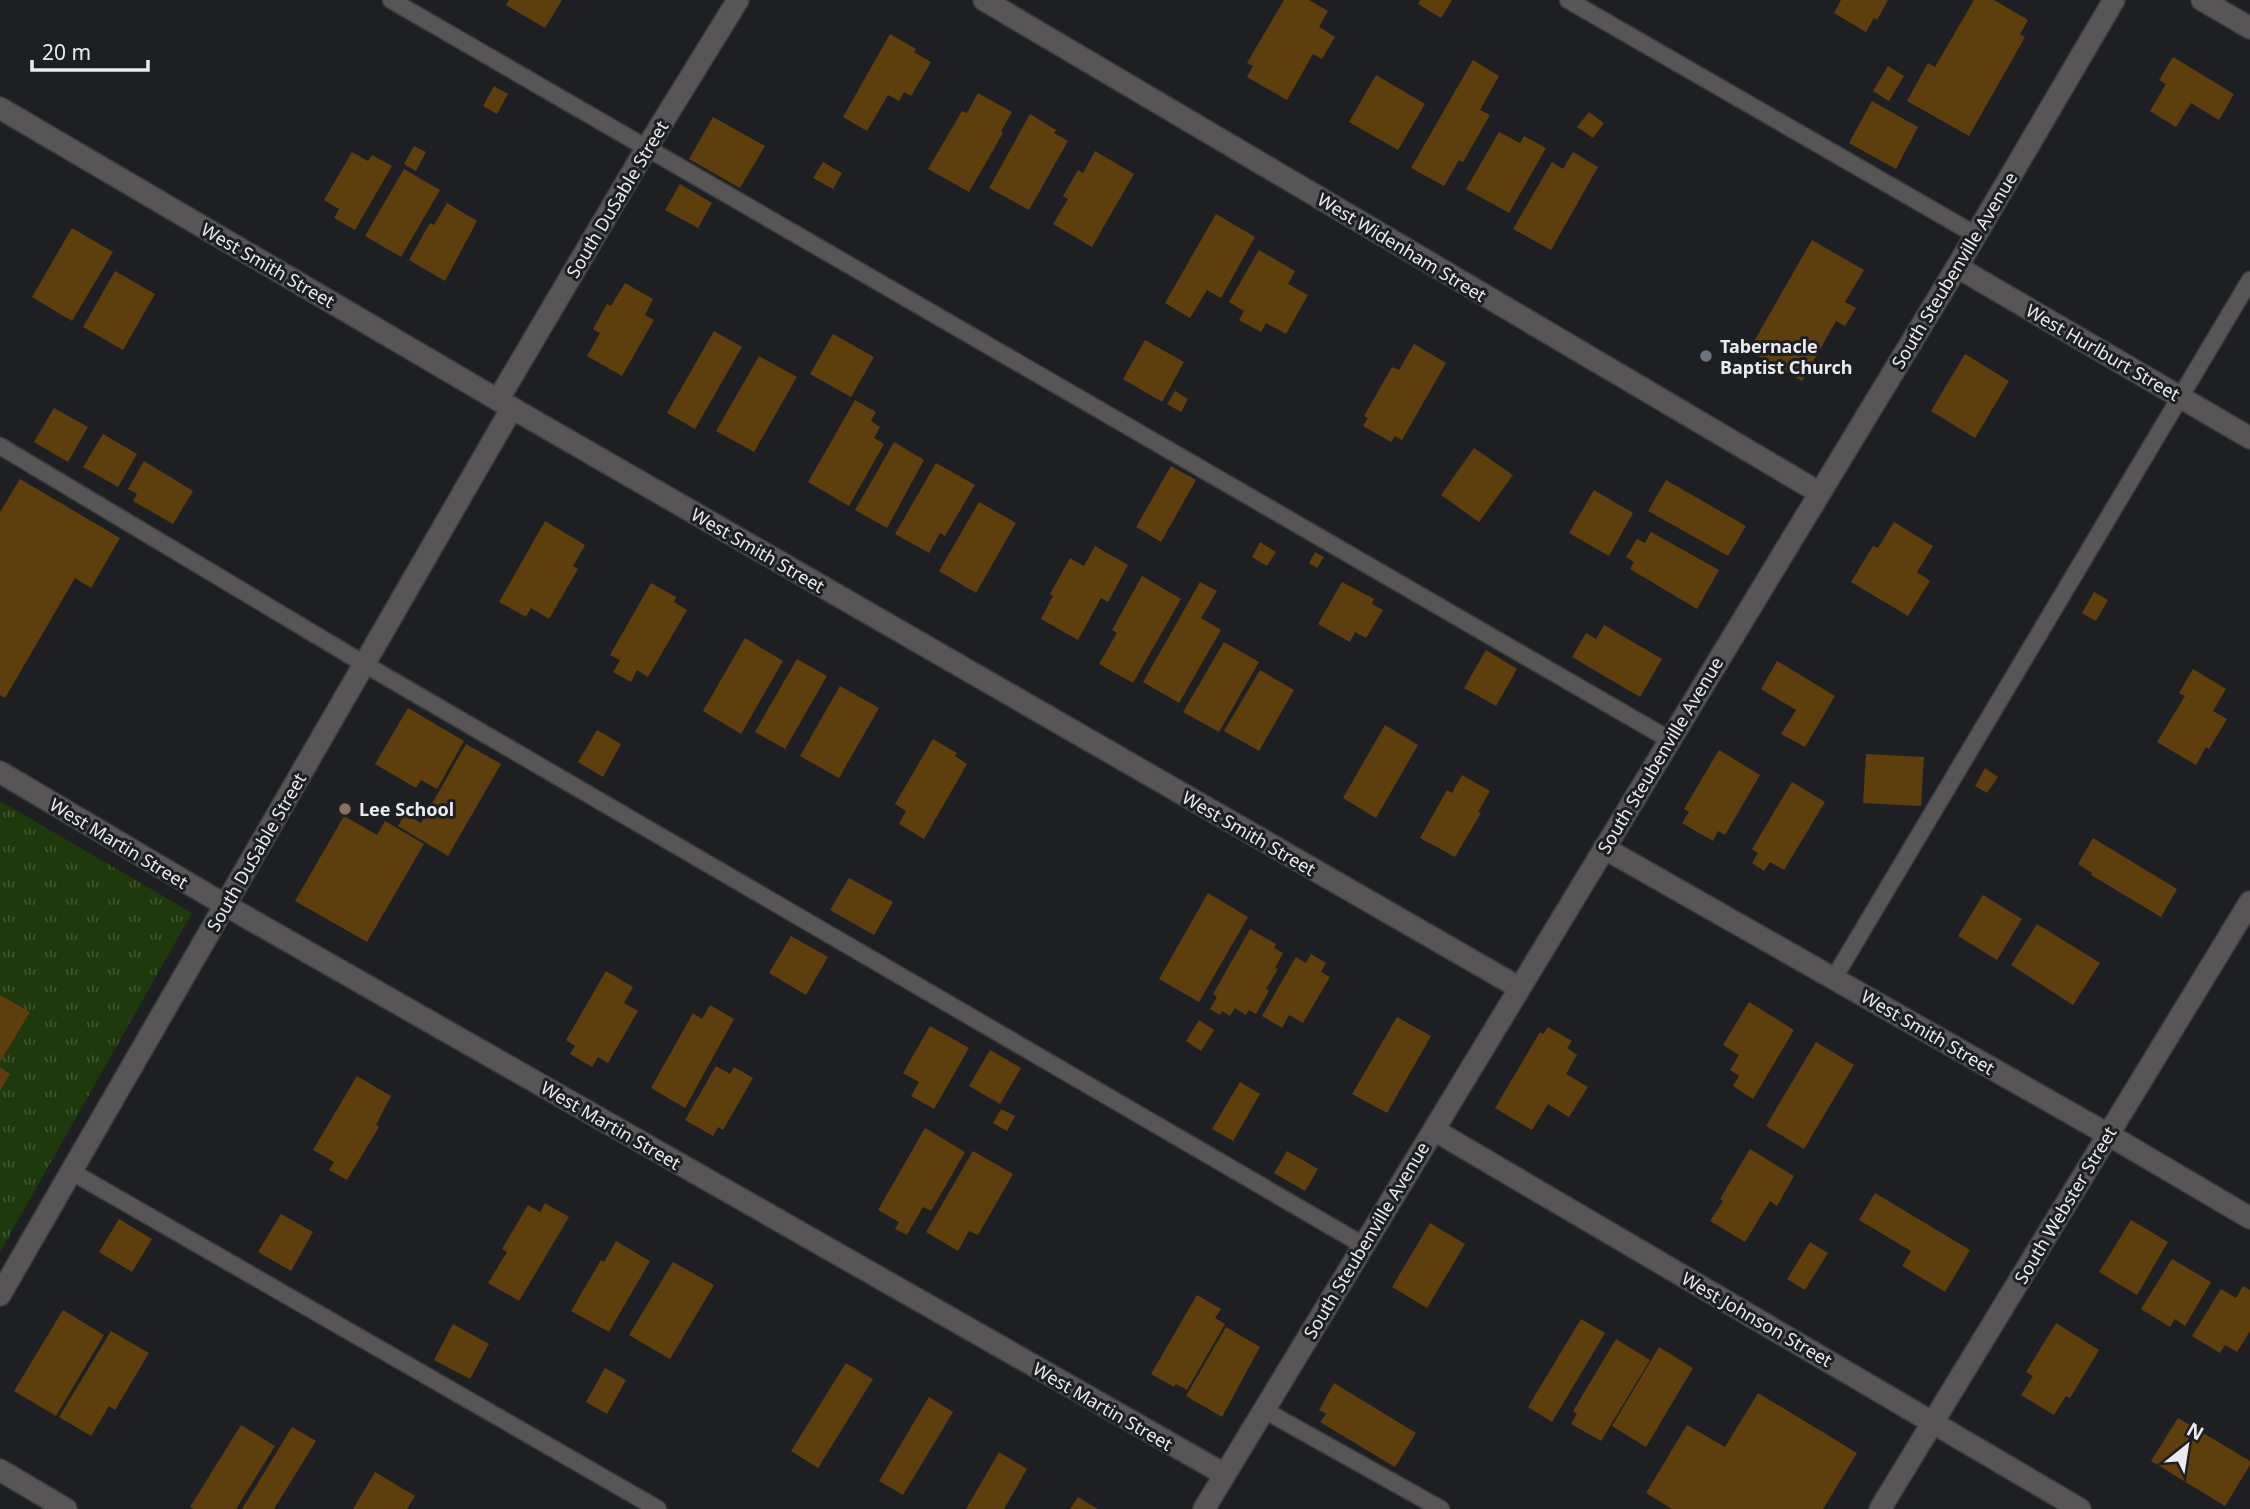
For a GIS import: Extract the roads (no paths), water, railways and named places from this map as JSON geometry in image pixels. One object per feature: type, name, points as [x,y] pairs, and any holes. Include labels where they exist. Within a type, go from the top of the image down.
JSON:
[{"type":"street","name":"South DuSable Street","points":[[0,1295],[366,665],[505,404],[646,149],[738,0]]},
{"type":"street","name":"West Widenham Street","points":[[984,0],[1819,493]]},
{"type":"street","name":"South Steubenville Avenue","points":[[1203,1509],[1957,267],[2114,0]]},
{"type":"street","points":[[2202,0],[2250,28]]},
{"type":"street","name":"West Smith Street","points":[[0,108],[505,404],[1518,987]]},
{"type":"street","name":"West Hurlburt Street","points":[[1957,267],[2250,438]]},
{"type":"street","name":"West Martin Street","points":[[0,772],[225,905],[1224,1474]]},
{"type":"street","name":"West Smith Street","points":[[1604,848],[2250,1218]]},
{"type":"street","name":"South Webster Street","points":[[1880,1509],[2250,902]]},
{"type":"street","name":"West Johnson Street","points":[[1434,1130],[2080,1509]]},
{"type":"street","points":[[0,1470],[66,1509]]},
{"type":"lane","points":[[391,0],[1670,740]]},
{"type":"lane","points":[[1568,0],[1976,235]]},
{"type":"lane","points":[[1833,978],[2250,280]]},
{"type":"lane","points":[[0,446],[366,665],[1363,1245]]},
{"type":"lane","points":[[72,1172],[658,1509]]},
{"type":"lane","points":[[1264,1410],[1441,1509]]},
{"type":"place","name":"Tabernacle Baptist Church","points":[[1706,356]]},
{"type":"place","name":"Lee School","points":[[345,809]]}]
